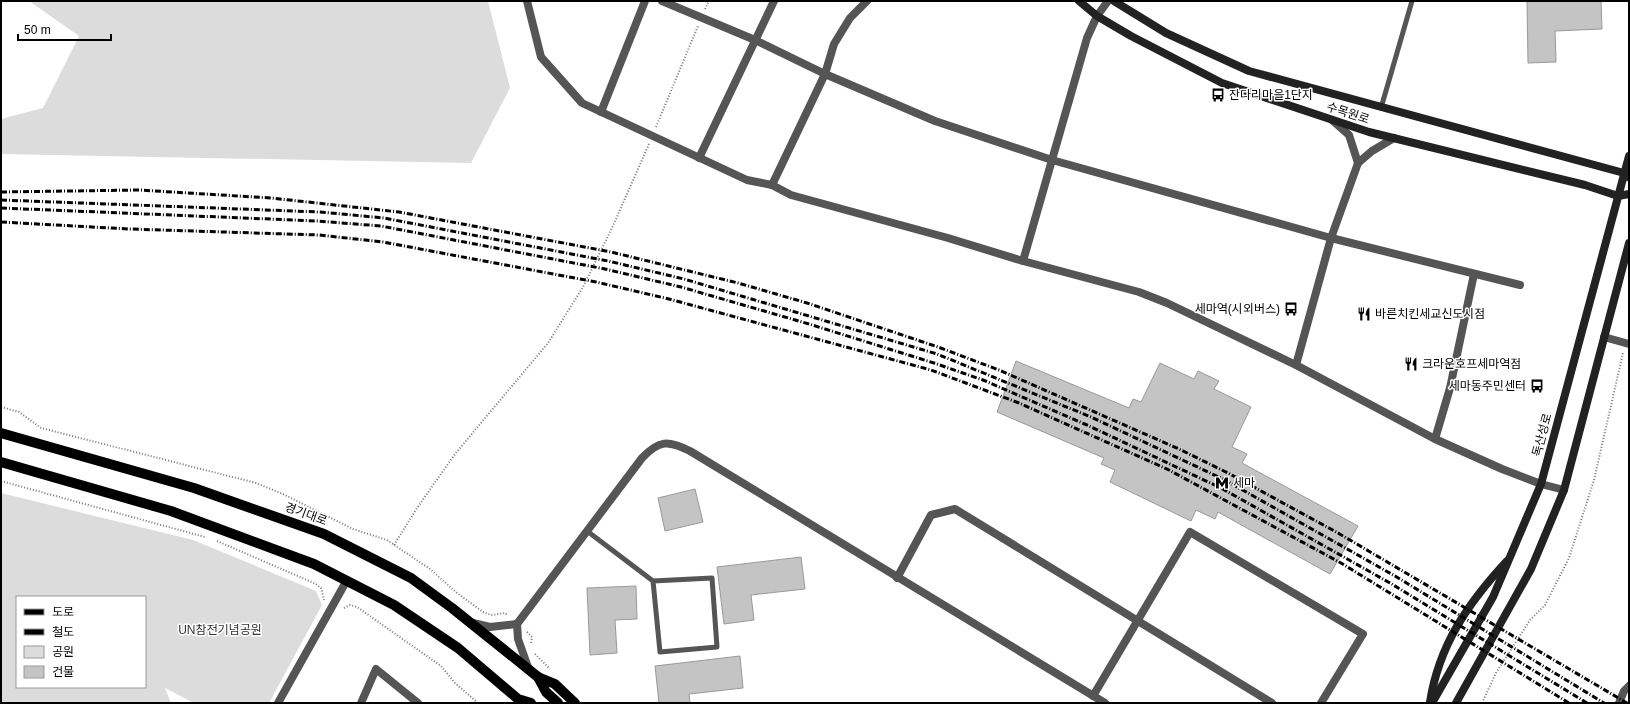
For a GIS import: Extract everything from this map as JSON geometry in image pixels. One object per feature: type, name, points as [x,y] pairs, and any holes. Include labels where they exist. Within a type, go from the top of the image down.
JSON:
[{"type":"main road","name":"경기대로","points":[[1,433],[194,488],[324,534],[410,578],[472,623],[538,677],[546,692],[558,703]]},
{"type":"main road","points":[[1,462],[171,511],[314,564],[394,605],[458,648],[519,701],[531,703]]},
{"type":"main road","points":[[538,677],[555,684],[575,703]]},
{"type":"street","points":[[528,1],[541,57],[582,103],[652,137],[746,180],[772,185],[791,195],[948,238],[1023,261],[1139,292],[1197,316],[1435,439],[1502,469],[1541,484],[1564,490]]},
{"type":"street","points":[[601,112],[645,1]]},
{"type":"street","points":[[662,1],[755,40],[825,74],[936,121],[1052,160],[1331,238],[1520,285]]},
{"type":"street","points":[[699,158],[774,1]]},
{"type":"street","points":[[772,185],[825,74],[834,44],[850,18],[867,1]]},
{"type":"street","name":"수목원로","points":[[1079,1],[1097,16],[1131,36],[1222,83],[1332,120],[1394,138],[1585,185],[1618,196],[1629,194]]},
{"type":"street","points":[[1023,261],[1087,38],[1097,16],[1108,1]]},
{"type":"street","name":"수목원로","points":[[1114,1],[1166,33],[1249,71],[1627,175]]},
{"type":"street","points":[[1332,120],[1349,135],[1358,163]]},
{"type":"street","points":[[1296,366],[1331,238],[1358,163],[1372,151],[1394,138]]},
{"type":"street","name":"독산성로","points":[[1431,703],[1493,597],[1541,484],[1618,196],[1627,175],[1629,156]]},
{"type":"street","points":[[1456,703],[1531,569],[1564,490],[1629,243]]},
{"type":"street","points":[[1435,439],[1450,388],[1474,274]]},
{"type":"street","points":[[1604,336],[1627,343]]},
{"type":"street","points":[[529,670],[518,639],[517,624],[649,450],[663,443],[677,444],[1104,703]]},
{"type":"street","points":[[897,578],[931,515],[955,509],[1272,703]]},
{"type":"street","points":[[1093,696],[1190,532],[1363,634],[1321,703]]},
{"type":"street","points":[[1431,703],[1434,677],[1448,642],[1480,589],[1511,556]]},
{"type":"street","points":[[278,703],[346,580]]},
{"type":"street","points":[[472,623],[490,627],[517,624]]},
{"type":"street","points":[[361,703],[376,669],[418,703]]},
{"type":"street","points":[[1619,703],[1624,691],[1629,686]]},
{"type":"lane","points":[[1381,108],[1412,1]]},
{"type":"lane","points":[[587,531],[653,581],[712,578],[717,647],[660,652],[653,581]]},
{"type":"path","points":[[394,545],[417,508],[455,454],[548,343],[583,287],[612,228],[709,1]]},
{"type":"path","points":[[1482,703],[1496,673],[1530,620],[1546,605],[1569,558],[1594,480],[1627,343]]},
{"type":"path","points":[[78,455],[82,439]]},
{"type":"path","points":[[1,481],[207,538]]},
{"type":"path","points":[[70,500],[73,483]]},
{"type":"path","points":[[214,540],[316,584],[321,588],[323,600],[341,609],[350,605],[357,608],[441,666],[455,682],[478,703]]},
{"type":"green space","points":[[29,1],[488,1],[510,88],[471,163],[1,154],[1,119],[43,108],[79,36]]},
{"type":"green space","name":"UN참전기념공원","points":[[1,493],[193,540],[316,591],[322,605],[269,703],[194,703],[165,688],[171,703],[1,703]]},
{"type":"building","points":[[1527,1],[1601,1],[1602,29],[1555,31],[1556,62],[1528,63]]},
{"type":"building","points":[[1016,361],[1129,408],[1133,399],[1141,402],[1160,363],[1194,379],[1198,371],[1219,381],[1214,389],[1251,407],[1232,447],[1247,454],[1242,463],[1358,526],[1330,574],[1218,512],[1215,519],[1196,510],[1191,521],[1110,482],[1115,470],[1101,464],[1104,458],[997,412]]},
{"type":"building","points":[[695,489],[703,522],[665,531],[658,498]]},
{"type":"building","points":[[801,557],[805,589],[751,595],[754,620],[724,624],[717,567]]},
{"type":"building","points":[[636,586],[637,619],[615,620],[617,653],[590,655],[587,588]]},
{"type":"building","points":[[740,656],[743,688],[689,694],[690,703],[659,703],[655,666]]},
{"type":"railway","points":[[1,192],[139,190],[271,198],[399,212],[611,252],[738,283],[807,303],[938,347],[999,370],[1179,449],[1228,473],[1338,533],[1627,703]]},
{"type":"railway","points":[[1,200],[320,212],[384,218],[608,261],[684,279],[937,354],[1091,417],[1225,480],[1395,576],[1604,703]]},
{"type":"railway","points":[[1,208],[317,221],[381,226],[605,269],[681,287],[809,324],[934,363],[983,380],[1087,425],[1221,488],[1390,583],[1587,703]]},
{"type":"railway","points":[[1,222],[129,229],[319,235],[383,242],[596,282],[669,299],[931,370],[1019,403],[1169,470],[1341,563],[1569,703]]},
{"type":"place","name":"잔다리마을1단지","points":[[1218,95]]},
{"type":"place","name":"세마역(시외버스)","points":[[1291,309]]},
{"type":"place","name":"바른치킨세교신도시점","points":[[1364,314]]},
{"type":"place","name":"크라운호프세마역점","points":[[1411,364]]},
{"type":"place","name":"세마동주민센터","points":[[1537,386]]},
{"type":"place","name":"세마","points":[[1222,483]]}]
